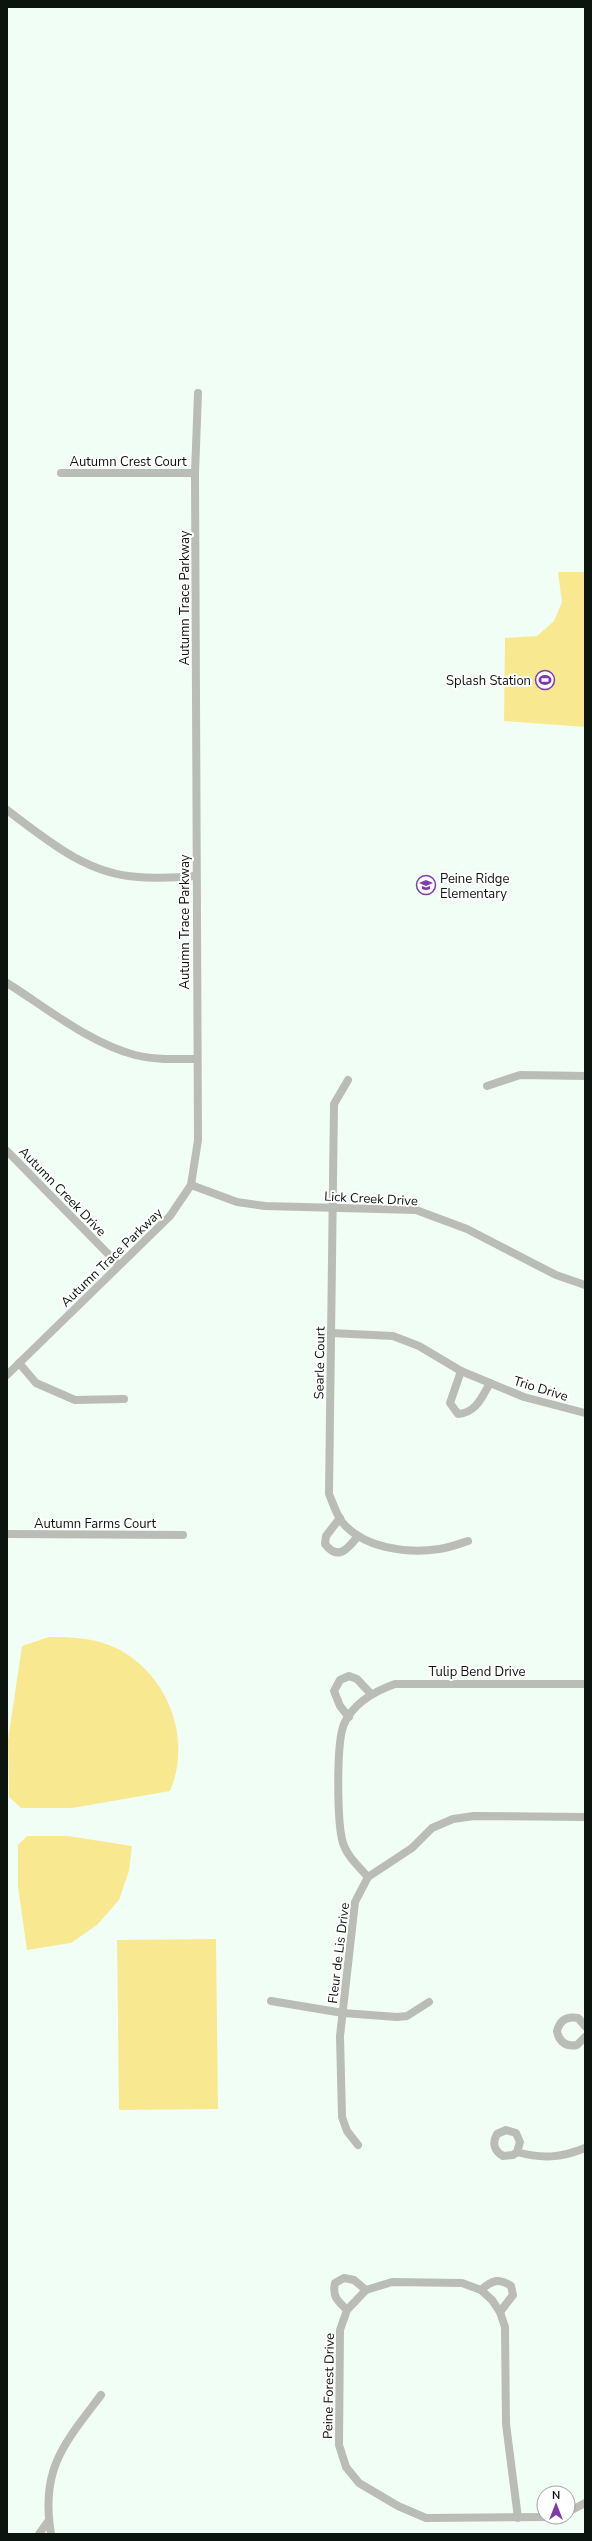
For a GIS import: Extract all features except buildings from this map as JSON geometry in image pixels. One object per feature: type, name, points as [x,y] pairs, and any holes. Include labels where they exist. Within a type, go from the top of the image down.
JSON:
[{"type":"street","name":"Autumn Trace Parkway","points":[[7,1375],[170,1216],[191,1185],[198,1140],[196,1059],[195,473],[198,393]]},
{"type":"street","name":"Autumn Crest Court","points":[[61,473],[195,473]]},
{"type":"street","points":[[7,810],[69,856],[106,871],[138,877],[196,876]]},
{"type":"street","points":[[7,983],[81,1030],[134,1055],[156,1059],[196,1059]]},
{"type":"street","points":[[487,1086],[520,1075],[585,1076]]},
{"type":"street","name":"Searle Court","points":[[348,1080],[334,1104],[331,1207],[329,1494],[340,1518],[358,1536],[387,1548],[438,1550],[468,1541]]},
{"type":"street","name":"Autumn Creek Drive","points":[[7,1150],[119,1265]]},
{"type":"street","name":"Lick Creek Drive","points":[[191,1185],[237,1202],[265,1206],[416,1210],[467,1229],[556,1275],[585,1285]]},
{"type":"street","name":"Trio Drive","points":[[331,1333],[393,1336],[419,1346],[461,1371],[524,1397],[585,1413]]},
{"type":"street","points":[[19,1363],[36,1383],[75,1400],[124,1399]]},
{"type":"street","points":[[461,1371],[450,1403],[458,1414],[466,1414],[479,1403],[490,1383]]},
{"type":"street","points":[[340,1518],[326,1536],[325,1544],[329,1550],[337,1554],[344,1552],[358,1536]]},
{"type":"street","name":"Autumn Farms Court","points":[[7,1534],[183,1535]]},
{"type":"street","points":[[349,1717],[340,1706],[334,1691],[340,1680],[349,1676],[357,1679],[371,1694]]},
{"type":"street","name":"Tulip Bend Drive","points":[[368,1877],[355,1864],[344,1843],[340,1821],[340,1743],[344,1724],[371,1694],[395,1684],[408,1683],[585,1684]]},
{"type":"street","name":"Fleur de Lis Drive","points":[[358,2145],[347,2131],[342,2117],[340,2036],[355,1902],[368,1877],[412,1848],[432,1828],[453,1818],[474,1816],[585,1817]]},
{"type":"street","points":[[271,2001],[343,2013],[407,2016],[429,2002]]},
{"type":"street","points":[[584,2041],[577,2045],[566,2045],[561,2041],[557,2031],[562,2021],[567,2018],[578,2018],[585,2026]]},
{"type":"street","points":[[517,2152],[537,2158],[557,2157],[585,2148]]},
{"type":"street","points":[[347,2310],[336,2299],[333,2292],[335,2283],[344,2278],[354,2280],[366,2290]]},
{"type":"street","points":[[481,2290],[492,2281],[504,2281],[511,2286],[513,2295],[500,2312]]},
{"type":"street","name":"Peine Forest Drive","points":[[518,2518],[506,2424],[505,2327],[500,2312],[481,2290],[462,2283],[392,2282],[366,2290],[347,2310],[340,2330],[339,2446],[346,2467],[360,2483],[398,2506],[426,2518],[518,2518],[536,2517]]},
{"type":"street","points":[[51,2534],[48,2520],[49,2487],[54,2464],[63,2446],[101,2395]]},
{"type":"street","points":[[576,2508],[585,2503]]},
{"type":"street","points":[[39,2534],[48,2520]]},
{"type":"shaded area","name":"Splash Station","points":[[558,572],[585,572],[585,727],[504,721],[505,638],[537,636],[554,621],[562,602]]},
{"type":"shaded area","points":[[49,1637],[85,1639],[112,1646],[137,1662],[152,1676],[163,1693],[172,1712],[177,1731],[178,1751],[176,1771],[170,1791],[72,1808],[21,1808],[9,1797],[8,1740],[22,1646]]},
{"type":"shaded area","points":[[27,1836],[68,1836],[132,1846],[129,1871],[119,1900],[97,1925],[71,1943],[27,1950],[18,1887],[18,1845]]},
{"type":"shaded area","points":[[216,1939],[218,2109],[119,2110],[117,1940]]},
{"type":"place","name":"Splash Station","points":[[545,680]]},
{"type":"place","name":"Peine Ridge Elementary","points":[[426,885]]}]
